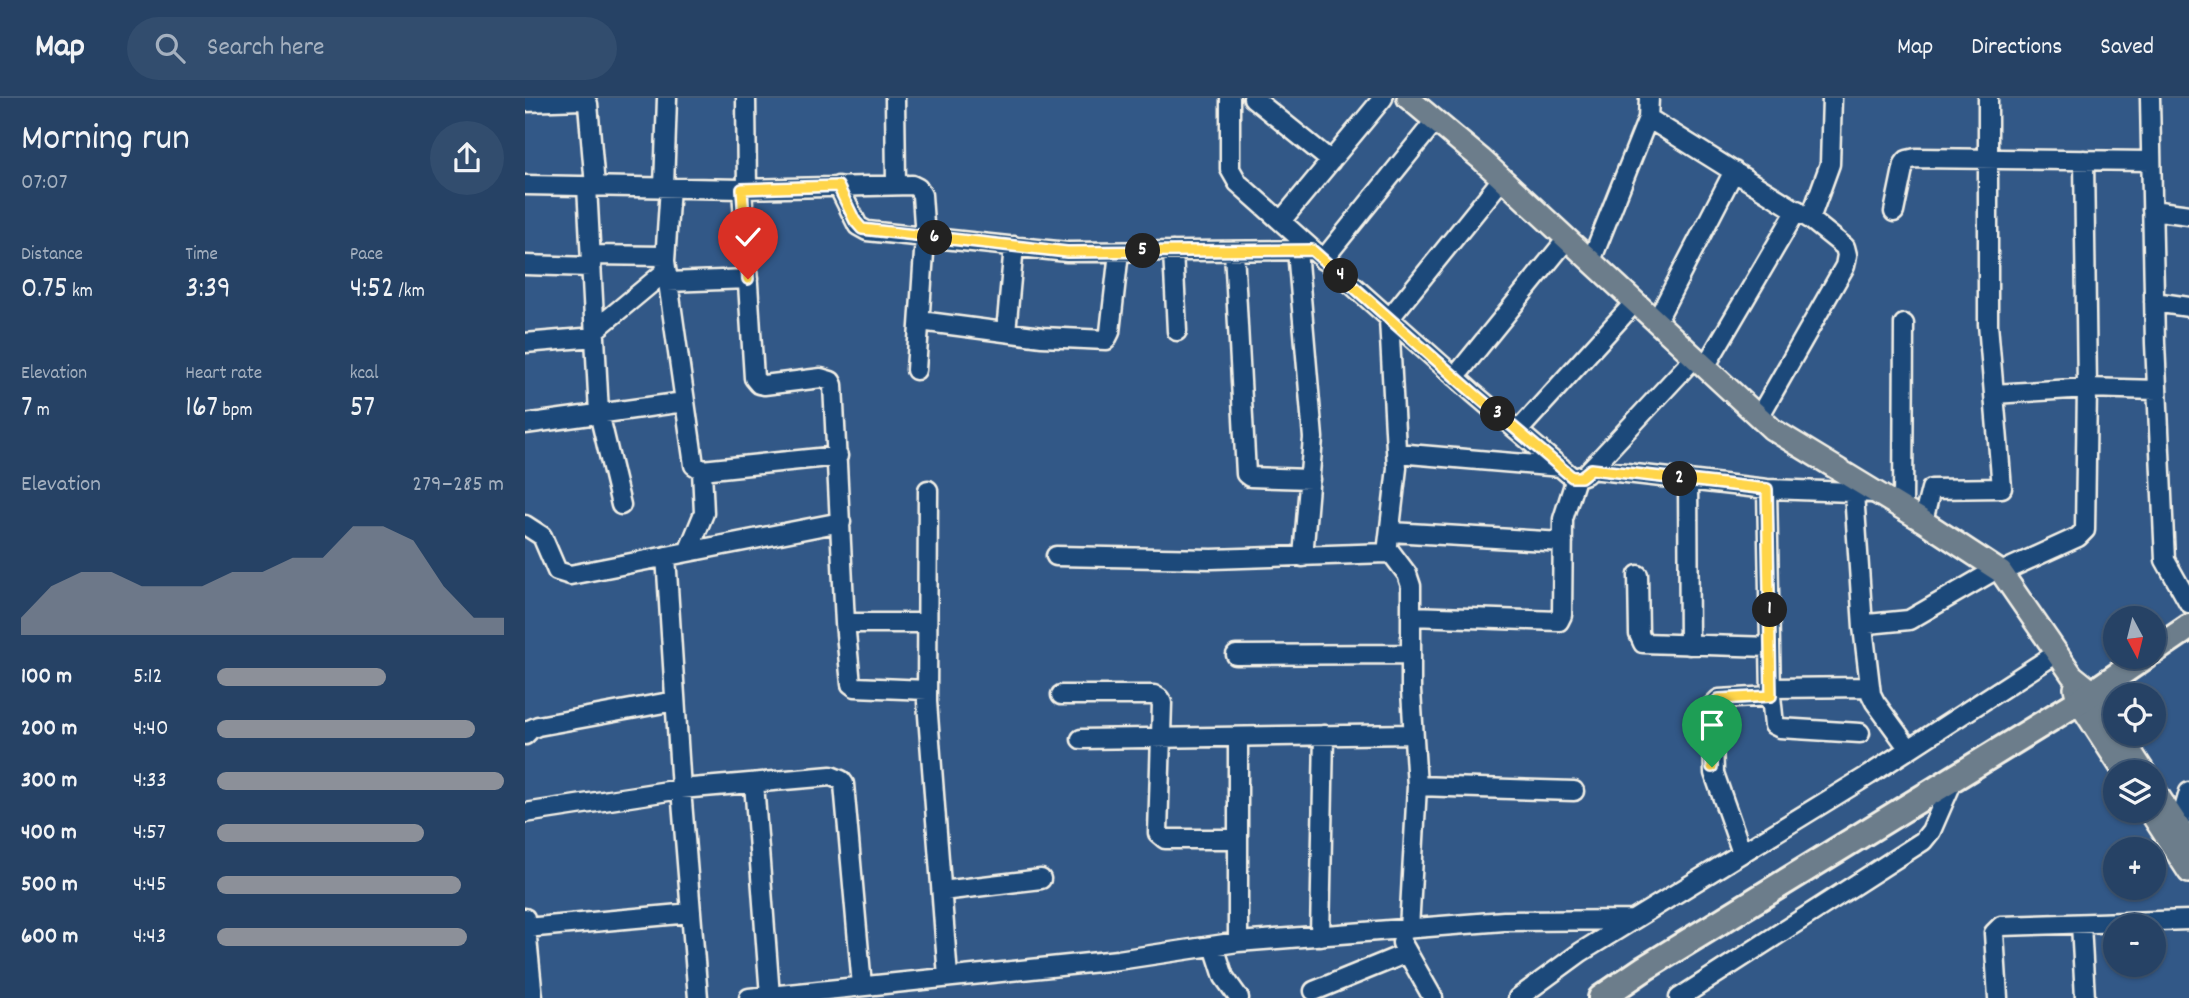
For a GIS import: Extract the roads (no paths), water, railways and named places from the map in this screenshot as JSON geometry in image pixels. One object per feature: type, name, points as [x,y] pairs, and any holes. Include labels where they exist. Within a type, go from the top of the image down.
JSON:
[{"type":"highway","points":[[2167,642],[2189,627]]},
{"type":"highway","points":[[1601,998],[1644,968],[2086,697],[2127,669]]},
{"type":"main road","points":[[1408,98],[1502,179],[1772,429],[1999,570],[2086,697],[2103,715]]},
{"type":"main road","points":[[2086,697],[2118,760]]},
{"type":"main road","points":[[2166,807],[2184,835]]},
{"type":"main road","points":[[2157,823],[2189,872]]},
{"type":"street","points":[[667,98],[666,270],[692,460],[697,468],[702,470],[838,456]]},
{"type":"street","points":[[746,98],[744,189],[756,382],[764,386],[821,378],[831,381],[851,684],[855,687],[927,690]]},
{"type":"street","points":[[895,98],[896,184]]},
{"type":"street","points":[[1230,98],[1232,174],[1238,183],[1281,221],[1311,253],[1560,467]]},
{"type":"street","points":[[1253,98],[1331,161]]},
{"type":"street","points":[[1281,221],[1383,98]]},
{"type":"street","points":[[1591,261],[1648,118],[1649,98]]},
{"type":"street","points":[[1411,616],[1559,621],[1562,615],[1563,519],[1584,473],[1700,362],[1803,214],[1830,164],[1832,98]]},
{"type":"street","points":[[1923,521],[1931,489],[2001,488],[1988,324],[1989,98]]},
{"type":"street","points":[[2150,98],[2154,302],[2165,560],[2189,603]]},
{"type":"street","points":[[525,102],[582,100],[587,104],[599,413],[621,505]]},
{"type":"street","points":[[1648,118],[1803,214],[1845,247],[1845,266],[1759,417]]},
{"type":"street","points":[[1303,557],[1313,429],[1311,253],[1435,121]]},
{"type":"street","points":[[1894,212],[1904,164],[1907,160],[1916,158],[2151,161]]},
{"type":"street","points":[[1863,627],[1868,624],[1909,620],[1999,570],[2078,537],[2085,530],[2087,388],[2084,160]]},
{"type":"street","points":[[1657,322],[1734,171]]},
{"type":"street","points":[[1433,998],[1407,953],[1401,929],[1417,786],[1409,577],[1389,551],[1397,453],[1389,319],[1502,179]]},
{"type":"street","points":[[525,185],[744,189],[912,185],[918,188],[922,195],[929,238],[927,322],[916,370]]},
{"type":"street","points":[[838,186],[855,221],[862,229],[1067,252],[1311,253]]},
{"type":"street","points":[[2152,210],[2189,215]]},
{"type":"street","points":[[1455,377],[1567,239]]},
{"type":"street","points":[[1006,332],[1014,246]]},
{"type":"street","points":[[1173,251],[1177,331]]},
{"type":"street","points":[[1234,251],[1246,474],[1250,477],[1310,479]]},
{"type":"street","points":[[927,322],[1042,338],[1106,340],[1110,332],[1119,252]]},
{"type":"street","points":[[525,265],[591,261],[748,279]]},
{"type":"street","points":[[525,343],[595,334],[666,270]]},
{"type":"street","points":[[1518,431],[1635,302]]},
{"type":"street","points":[[2154,302],[2189,307]]},
{"type":"street","points":[[1903,509],[1904,324]]},
{"type":"street","points":[[1994,394],[2087,388],[2157,390]]},
{"type":"street","points":[[525,424],[684,402]]},
{"type":"street","points":[[1397,453],[1767,489],[1878,493]]},
{"type":"street","points":[[688,552],[704,513],[702,470]]},
{"type":"street","points":[[1688,480],[1689,645]]},
{"type":"street","points":[[1767,489],[1773,721],[1777,727],[1860,733]]},
{"type":"street","points":[[928,490],[927,690],[949,977]]},
{"type":"street","points":[[1854,492],[1862,631],[1870,687],[1875,702],[1909,749]]},
{"type":"street","points":[[525,525],[539,533],[553,565],[564,574],[841,522]]},
{"type":"street","points":[[1391,532],[1563,542]]},
{"type":"street","points":[[1056,556],[1212,559],[1384,555],[1389,551]]},
{"type":"street","points":[[666,556],[698,998]]},
{"type":"street","points":[[1638,575],[1639,634],[1643,643],[1770,647]]},
{"type":"street","points":[[845,623],[927,623]]},
{"type":"street","points":[[1518,998],[1576,955],[1909,749],[2057,653]]},
{"type":"street","points":[[1236,655],[1411,654]]},
{"type":"street","points":[[1742,853],[1712,767],[1712,706],[1719,699],[1771,692],[1870,687]]},
{"type":"street","points":[[1061,695],[1154,695],[1159,698],[1162,703],[1162,738],[1157,828],[1161,837],[1238,839]]},
{"type":"street","points":[[525,735],[538,726],[675,701]]},
{"type":"street","points":[[1081,739],[1413,734]]},
{"type":"street","points":[[1320,936],[1324,735]]},
{"type":"street","points":[[1238,737],[1238,942]]},
{"type":"street","points":[[525,813],[681,789],[831,776],[841,780],[844,784],[862,986]]},
{"type":"street","points":[[1679,998],[1923,841],[1931,831],[1955,776]]},
{"type":"street","points":[[754,783],[770,996]]},
{"type":"street","points":[[1417,786],[1574,791]]},
{"type":"street","points":[[2184,835],[2189,793]]},
{"type":"street","points":[[942,891],[1041,879]]},
{"type":"street","points":[[533,998],[526,923],[691,913]]},
{"type":"street","points":[[1998,998],[1994,930],[2001,926],[2189,919]]},
{"type":"street","points":[[748,998],[1118,960],[1238,942],[1504,921],[1633,920]]},
{"type":"street","points":[[2081,924],[2085,998]]},
{"type":"street","points":[[1214,946],[1224,977],[1239,998]]},
{"type":"street","points":[[1314,991],[1407,953]]}]
